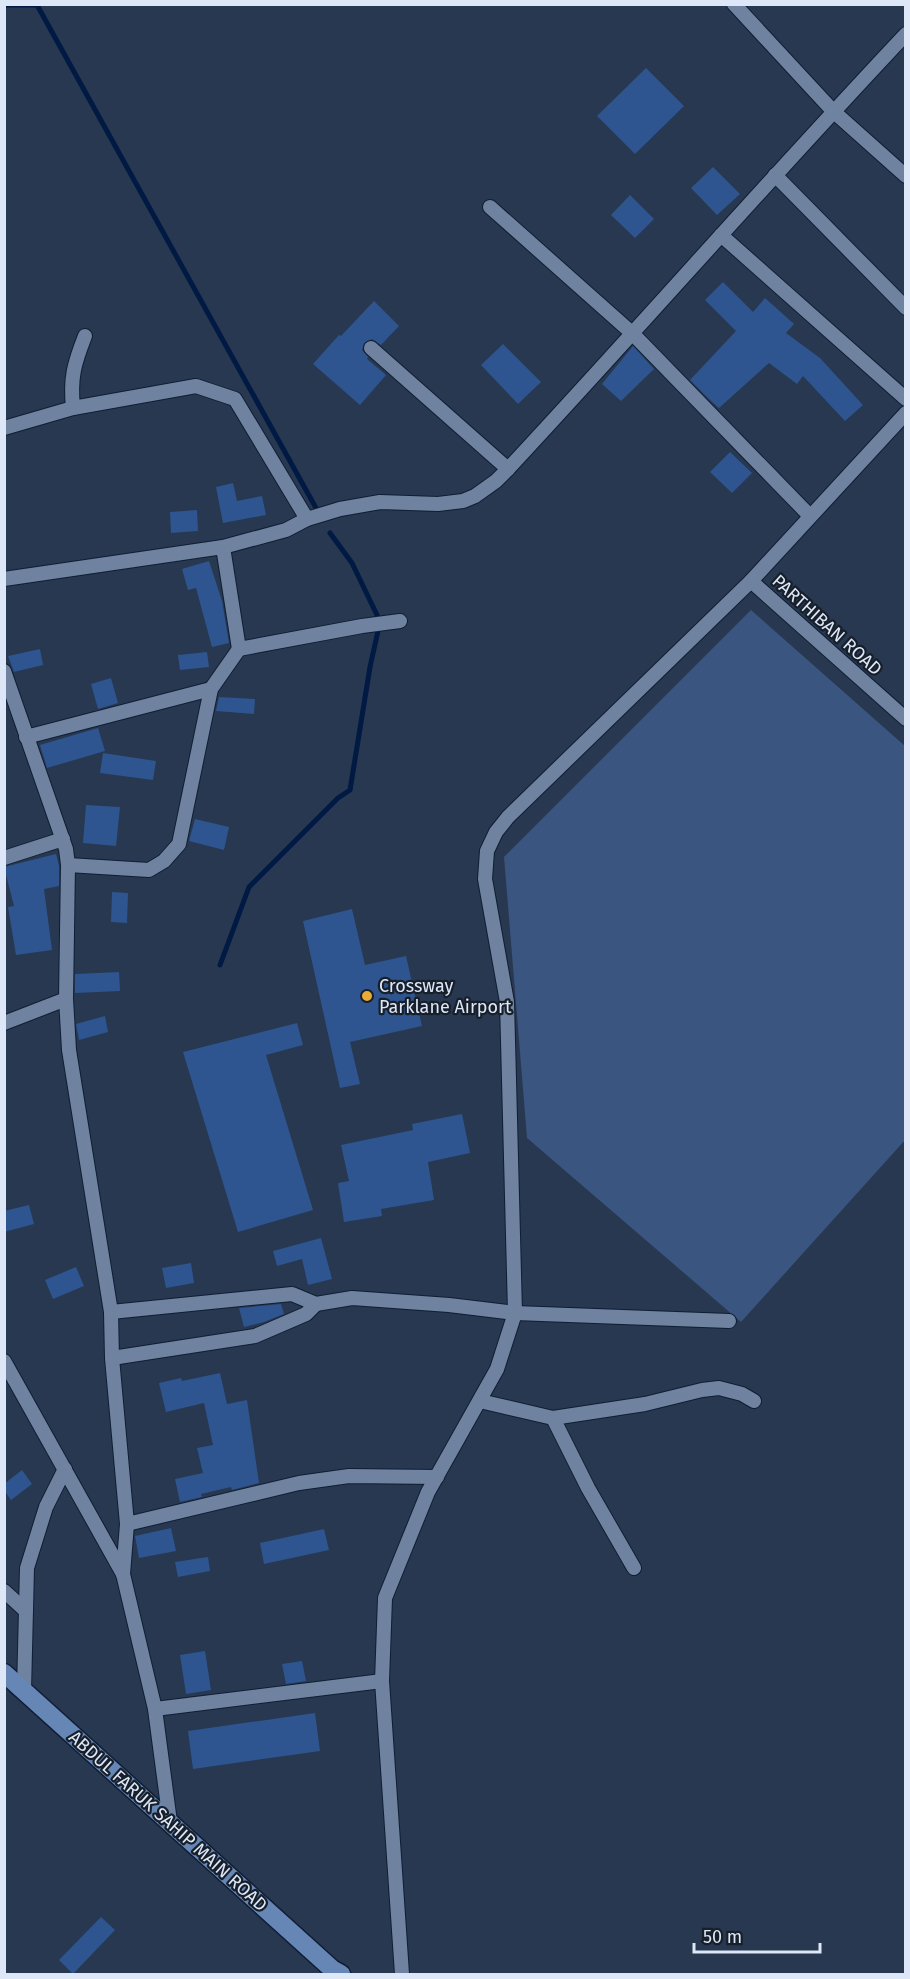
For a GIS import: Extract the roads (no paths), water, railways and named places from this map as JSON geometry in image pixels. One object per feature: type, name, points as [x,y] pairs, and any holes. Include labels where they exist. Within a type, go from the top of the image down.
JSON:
[{"type":"street","points":[[734,4],[833,111],[906,176]]},
{"type":"street","points":[[4,579],[223,547],[286,530],[308,519],[340,509],[380,502],[438,504],[463,501],[475,496],[508,469],[633,334],[833,111],[906,34]]},
{"type":"street","points":[[775,175],[906,308]]},
{"type":"street","points":[[490,207],[633,334],[810,516]]},
{"type":"street","points":[[721,235],[906,399]]},
{"type":"street","points":[[73,408],[71,385],[75,361],[85,336]]},
{"type":"street","points":[[371,348],[508,469]]},
{"type":"street","points":[[4,428],[73,408],[195,386],[235,399],[308,519]]},
{"type":"street","points":[[402,1974],[382,1681],[385,1598],[428,1492],[497,1369],[515,1313],[507,1002],[485,879],[487,851],[496,832],[508,817],[751,581],[906,413]]},
{"type":"street","points":[[68,864],[149,870],[164,861],[179,844],[212,689],[239,649],[223,547]]},
{"type":"street","name":"PARTHIBAN ROAD","points":[[751,581],[906,719]]},
{"type":"street","points":[[239,649],[400,621]]},
{"type":"street","points":[[4,671],[63,839],[68,864],[66,999],[69,1050],[111,1312],[112,1358],[127,1524],[123,1574]]},
{"type":"street","points":[[26,737],[212,689]]},
{"type":"street","points":[[4,858],[63,839]]},
{"type":"street","points":[[4,1023],[66,999]]},
{"type":"street","points":[[111,1312],[292,1294],[316,1304],[352,1298],[449,1305],[515,1313],[729,1321]]},
{"type":"street","points":[[112,1358],[255,1336],[306,1314],[316,1304]]},
{"type":"street","points":[[4,1361],[123,1574],[155,1709],[170,1822]]},
{"type":"street","points":[[480,1401],[553,1418],[645,1404],[719,1388],[742,1394],[754,1401]]},
{"type":"street","points":[[553,1418],[588,1488],[634,1568]]},
{"type":"street","points":[[24,1691],[27,1568],[46,1507],[64,1469]]},
{"type":"street","points":[[127,1524],[299,1483],[349,1476],[437,1477]]},
{"type":"street","points":[[4,1591],[26,1611]]},
{"type":"street","name":"ABDUL FARUK SAHIP MAIN ROAD","points":[[5,1674],[336,1973]]},
{"type":"street","points":[[155,1709],[382,1681]]},
{"type":"waterway","points":[[4,5],[37,5],[316,508]]},
{"type":"waterway","points":[[330,533],[352,563],[377,615]]},
{"type":"waterway","points":[[220,965],[249,887],[338,798],[350,790],[378,631]]},
{"type":"place","name":"Crossway Parklane Airport","points":[[367,996]]}]
